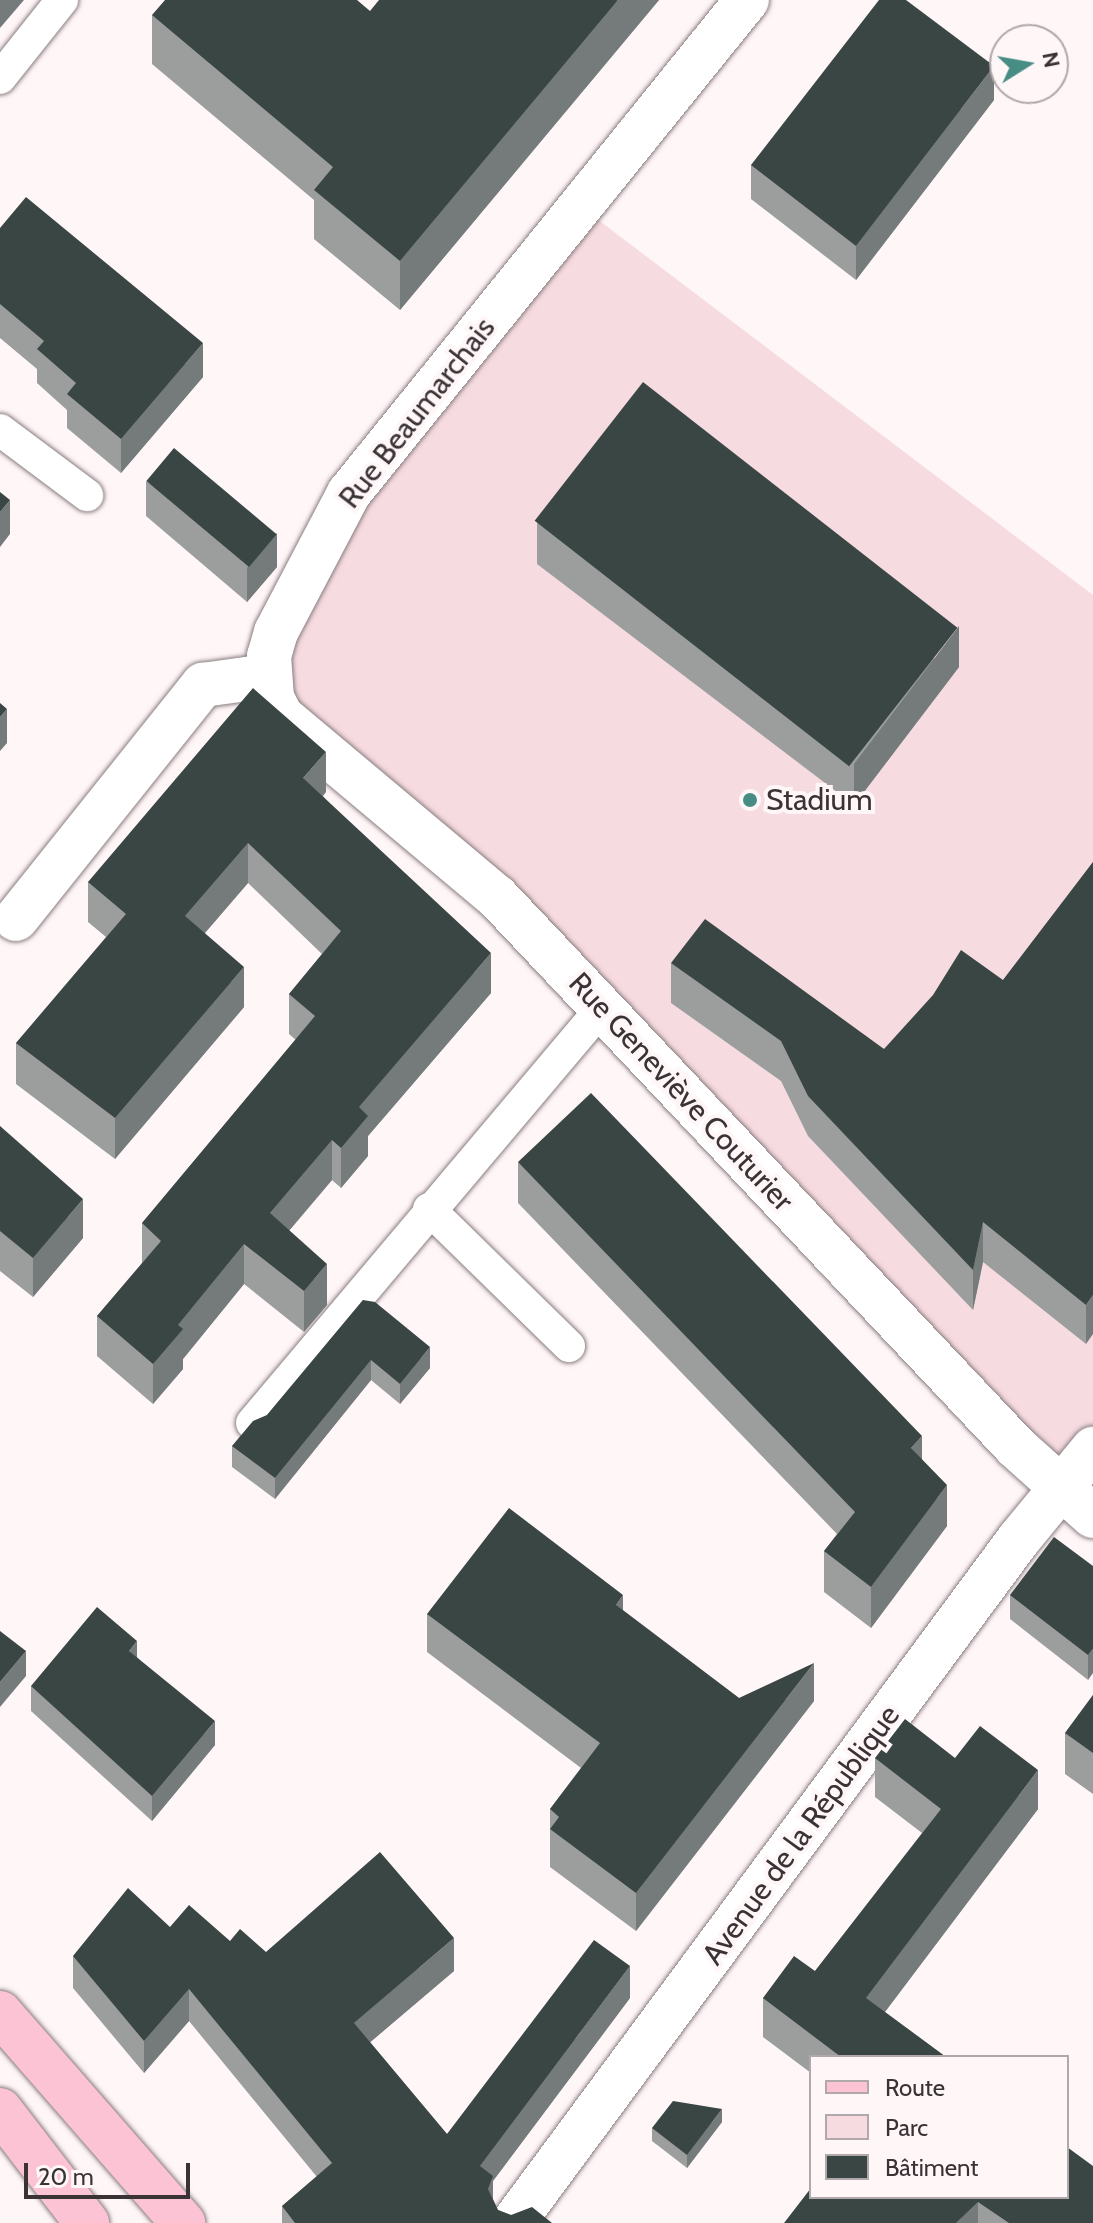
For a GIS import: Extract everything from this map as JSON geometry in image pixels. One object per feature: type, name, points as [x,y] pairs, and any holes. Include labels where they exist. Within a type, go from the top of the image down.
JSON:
[{"type":"main road","points":[[0,2013],[183,2223]]},
{"type":"main road","points":[[0,2110],[87,2223]]},
{"type":"street","name":"Rue Beaumarchais","points":[[268,676],[276,632],[349,493],[747,0]]},
{"type":"street","points":[[16,919],[203,685],[268,676]]},
{"type":"street","name":"Rue Geneviève Couturier","points":[[268,676],[281,716],[497,897],[1077,1503]]},
{"type":"street","name":"Avenue de la République","points":[[513,2223],[1077,1503],[1093,1449]]},
{"type":"lane","points":[[0,78],[62,0]]},
{"type":"lane","points":[[0,430],[87,495]]},
{"type":"lane","points":[[252,1423],[429,1209],[602,1008]]},
{"type":"lane","points":[[429,1209],[569,1346]]},
{"type":"green space","name":"Stadium","points":[[597,219],[1093,595],[1093,1432],[1075,1448],[1058,1454],[1039,1448],[304,716],[288,683],[292,641],[361,505]]},
{"type":"building","points":[[165,0],[357,0],[370,11],[379,0],[618,0],[400,261],[314,190],[333,167],[152,15]]},
{"type":"building","points":[[879,0],[906,0],[989,62],[989,73],[856,246],[751,165]]},
{"type":"building","points":[[26,197],[203,343],[121,439],[67,394],[76,383],[37,349],[44,341],[0,304],[0,228]]},
{"type":"building","points":[[643,382],[957,628],[849,766],[535,521]]},
{"type":"building","points":[[174,448],[277,534],[249,567],[146,481]]},
{"type":"building","points":[[0,492],[10,500],[0,512]]},
{"type":"building","points":[[253,688],[326,752],[303,778],[491,953],[359,1107],[368,1116],[341,1148],[332,1140],[270,1213],[327,1264],[304,1291],[244,1244],[178,1325],[183,1329],[153,1364],[97,1316],[161,1241],[142,1223],[315,1016],[289,994],[341,931],[248,843],[185,916],[244,967],[115,1118],[16,1043],[126,914],[88,882]]},
{"type":"building","points":[[0,703],[7,709],[0,717]]},
{"type":"building","points":[[1093,862],[1093,1295],[1086,1305],[983,1222],[973,1270],[808,1096],[781,1041],[671,963],[705,919],[884,1049],[933,995],[961,950],[1003,980]]},
{"type":"building","points":[[591,1093],[922,1436],[911,1448],[947,1485],[871,1587],[824,1551],[855,1512],[518,1162]]},
{"type":"building","points":[[0,1126],[83,1199],[33,1258],[0,1231]]},
{"type":"building","points":[[363,1300],[375,1302],[430,1347],[400,1384],[371,1360],[275,1478],[232,1446],[253,1421],[267,1415]]},
{"type":"building","points":[[509,1508],[623,1595],[616,1605],[739,1698],[814,1663],[636,1893],[550,1829],[559,1817],[550,1809],[600,1743],[427,1614]]},
{"type":"building","points":[[1054,1537],[1093,1566],[1093,1649],[1088,1655],[1010,1595]]},
{"type":"building","points":[[97,1607],[137,1641],[129,1651],[215,1721],[152,1796],[31,1686]]},
{"type":"building","points":[[0,1631],[26,1651],[0,1682]]},
{"type":"building","points":[[1093,1695],[1093,1753],[1065,1733]]},
{"type":"building","points":[[905,1719],[955,1758],[980,1726],[1038,1770],[866,1998],[943,2055],[838,2055],[763,1998],[794,1956],[815,1971],[941,1809],[875,1758]]},
{"type":"building","points":[[380,1852],[454,1938],[354,2023],[447,2134],[594,1940],[630,1966],[480,2166],[493,2176],[488,2189],[498,2210],[511,2215],[532,2207],[552,2223],[295,2223],[282,2206],[332,2163],[189,1989],[144,2041],[73,1956],[128,1888],[170,1927],[189,1905],[230,1941],[240,1929],[266,1952]]},
{"type":"building","points":[[673,2101],[722,2109],[687,2155],[652,2128]]},
{"type":"building","points":[[1069,2148],[1093,2166],[1093,2223],[1009,2223],[978,2202],[956,2223],[784,2223],[809,2191],[809,2199],[1069,2199]]},
{"type":"place","name":"Stadium","points":[[750,800]]}]
